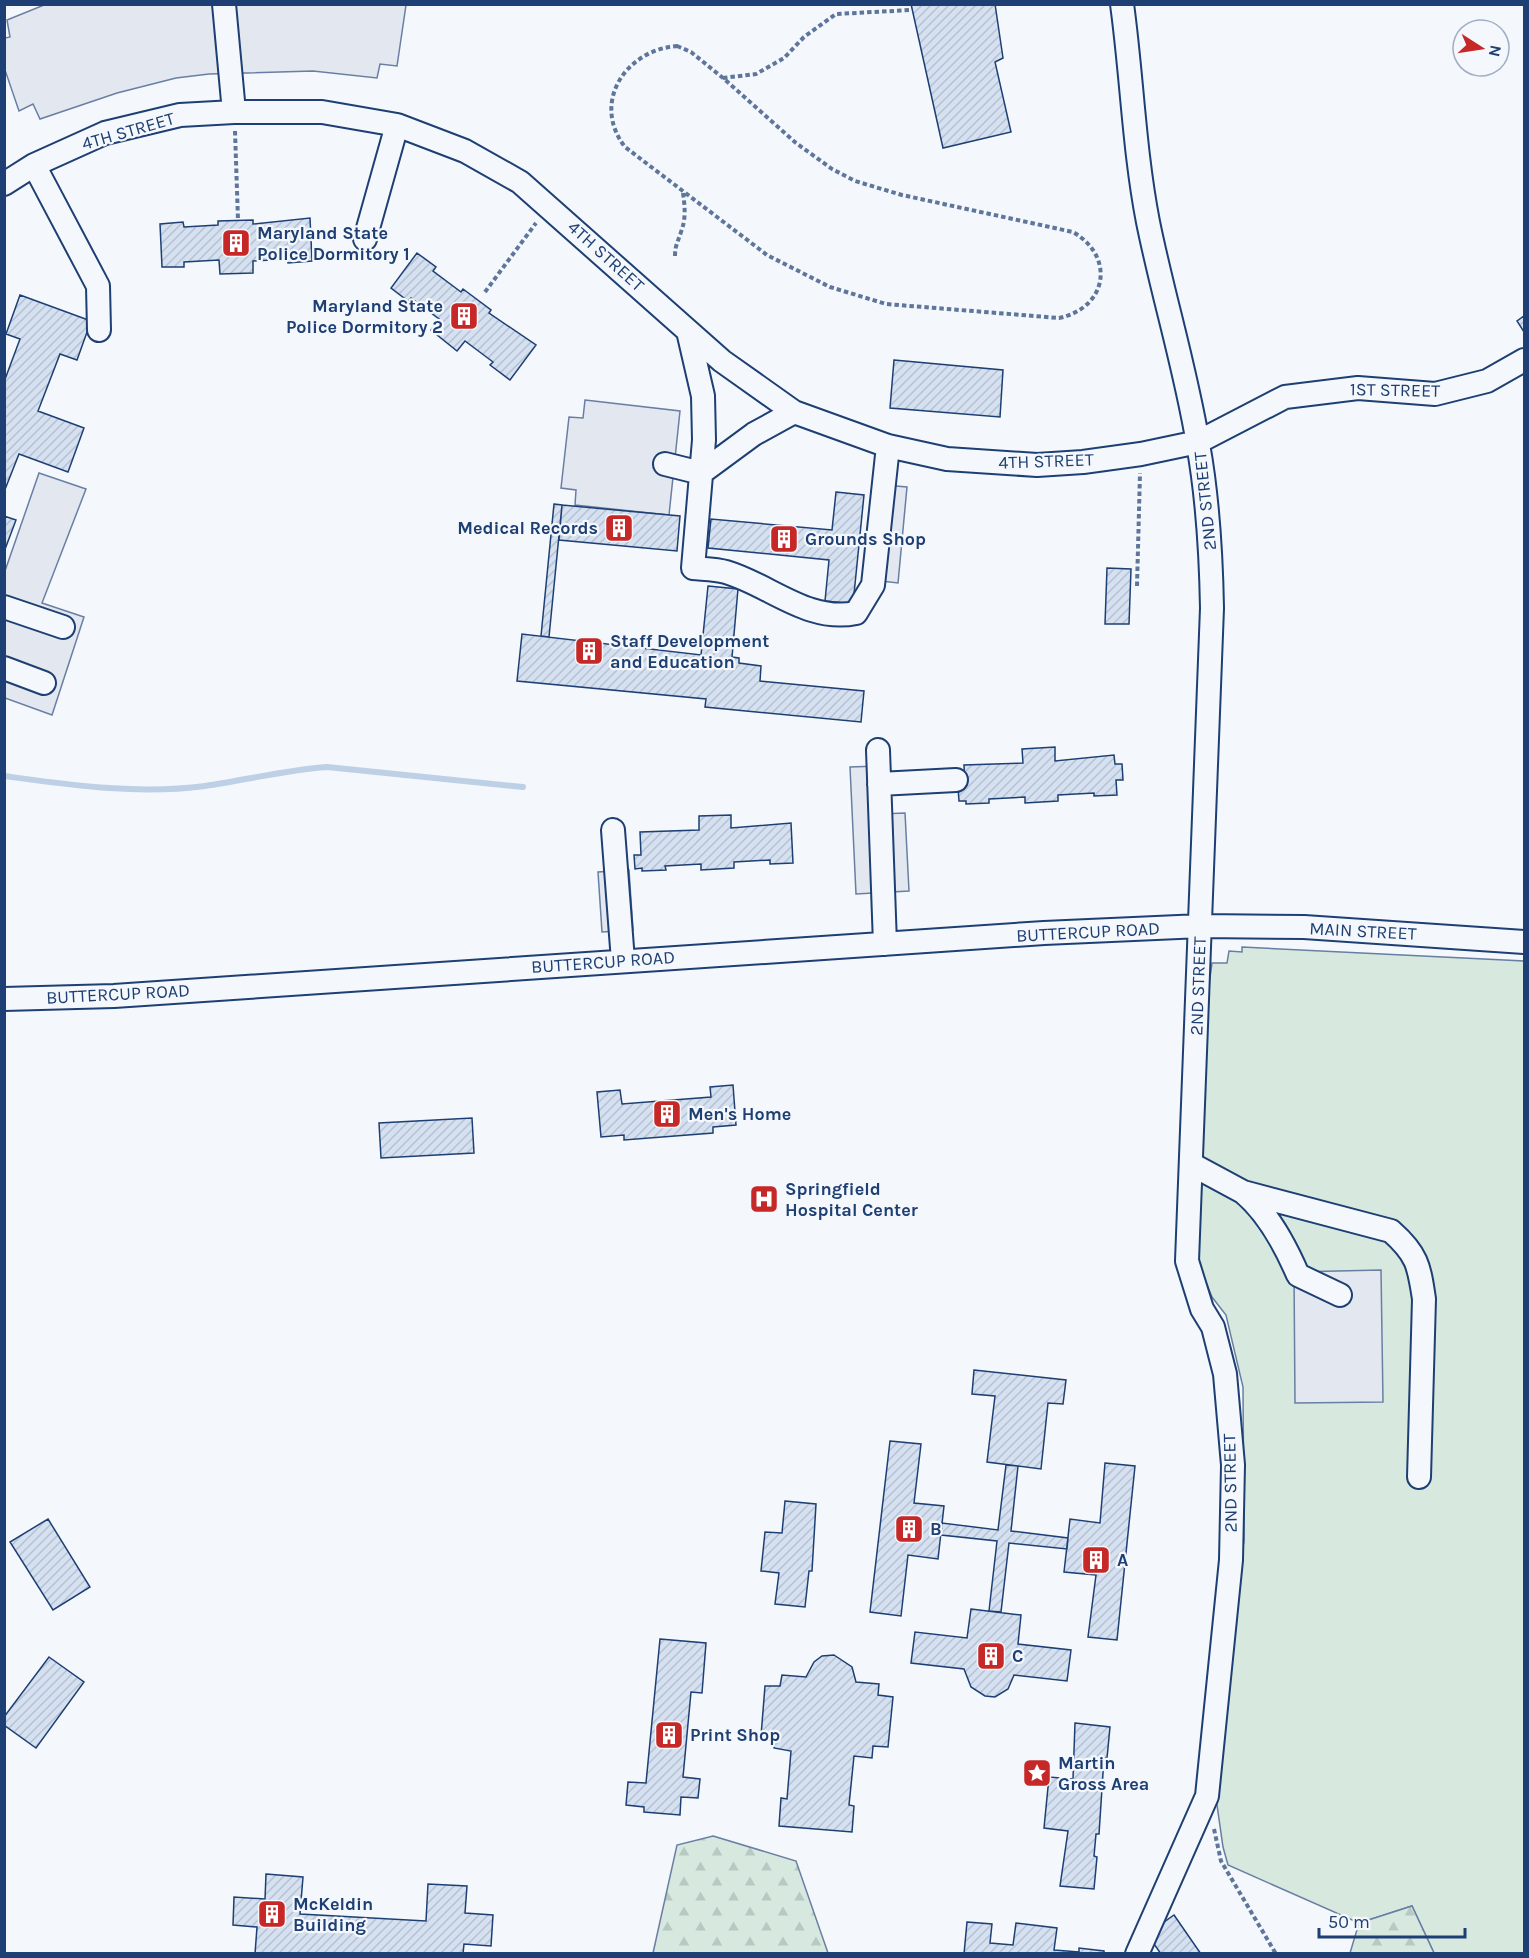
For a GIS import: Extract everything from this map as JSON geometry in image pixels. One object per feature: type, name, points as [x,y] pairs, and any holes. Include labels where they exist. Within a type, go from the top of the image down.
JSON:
[{"type":"street","points":[[224,4],[234,112]]},
{"type":"street","name":"2ND STREET","points":[[1122,4],[1130,63],[1136,142],[1148,220],[1198,442],[1210,532],[1212,608],[1187,1261],[1202,1309],[1213,1327],[1225,1374],[1233,1465],[1232,1560],[1207,1796],[1137,1953]]},
{"type":"street","name":"4TH STREET","points":[[4,184],[34,165],[105,134],[180,115],[234,112],[322,112],[397,125],[465,151],[520,182],[722,361],[794,412],[888,446],[947,459],[989,463],[1083,462],[1141,454],[1198,442]]},
{"type":"street","points":[[365,239],[397,125]]},
{"type":"street","points":[[34,165],[98,286],[99,330]]},
{"type":"street","points":[[688,331],[703,396],[693,568],[725,571],[820,614],[840,616],[856,612],[873,585],[888,446]]},
{"type":"street","name":"1ST STREET","points":[[1198,442],[1285,397],[1358,388],[1435,394],[1487,381],[1524,360]]},
{"type":"street","points":[[665,464],[700,472],[754,434],[794,412]]},
{"type":"street","points":[[6,607],[63,627]]},
{"type":"street","points":[[4,668],[44,683]]},
{"type":"street","points":[[878,750],[885,944]]},
{"type":"street","points":[[879,784],[956,780]]},
{"type":"street","points":[[613,830],[623,961]]},
{"type":"street","name":"MAIN STREET","points":[[1201,926],[1304,927],[1524,942]]},
{"type":"street","name":"BUTTERCUP ROAD","points":[[4,999],[114,996],[885,944],[1201,926]]},
{"type":"street","points":[[1191,1164],[1243,1192],[1253,1200],[1290,1256],[1298,1275],[1340,1295]]},
{"type":"street","points":[[1243,1192],[1391,1231],[1410,1248],[1420,1271],[1424,1299],[1419,1477]]},
{"type":"path","points":[[723,78],[756,74],[784,58],[811,31],[836,15],[911,10]]},
{"type":"path","points":[[677,46],[691,52],[723,78],[796,143],[832,170],[855,181],[902,195],[1073,232],[1095,248],[1101,265],[1098,288],[1085,308],[1074,315],[1059,318],[886,304],[830,287],[767,255],[683,192],[626,147],[615,134],[610,109],[613,92],[623,71],[643,58],[677,46]]},
{"type":"path","points":[[234,112],[238,220]]},
{"type":"path","points":[[675,256],[675,245],[681,234],[686,213],[683,192]]},
{"type":"path","points":[[485,292],[549,206]]},
{"type":"path","points":[[1137,586],[1141,454]]},
{"type":"path","points":[[1207,1796],[1221,1861],[1254,1920],[1276,1953]]},
{"type":"green space","points":[[1242,947],[1524,961],[1524,1953],[1434,1953],[1412,1906],[1359,1923],[1228,1865],[1223,1847],[1215,1791],[1234,1601],[1244,1541],[1243,1387],[1226,1315],[1212,1297],[1199,1265],[1198,1221],[1207,1000],[1212,963],[1227,963],[1229,951],[1242,952]]},
{"type":"green space","points":[[713,1836],[796,1861],[828,1953],[653,1953],[677,1845]]},
{"type":"green space","points":[[1412,1906],[1434,1953],[1350,1953],[1359,1923]]},
{"type":"shaded area","points":[[44,5],[406,5],[397,66],[380,64],[377,78],[313,71],[209,74],[176,78],[117,93],[40,119],[33,104],[19,111],[5,70],[5,38],[10,37],[7,20]]},
{"type":"shaded area","points":[[585,400],[680,411],[669,515],[575,505],[576,490],[561,488],[569,417],[583,418]]},
{"type":"shaded area","points":[[39,473],[86,489],[42,603],[84,617],[52,715],[5,698],[5,571]]},
{"type":"shaded area","points":[[884,485],[907,487],[898,583],[873,580]]},
{"type":"shaded area","points":[[878,766],[880,814],[905,813],[909,891],[856,894],[850,767]]},
{"type":"shaded area","points":[[629,870],[633,930],[602,932],[598,872]]},
{"type":"shaded area","points":[[1381,1270],[1383,1402],[1295,1403],[1294,1272]]},
{"type":"building","points":[[911,4],[995,4],[1003,58],[995,62],[1011,132],[943,148]]},
{"type":"building","name":"Maryland State Police Dormitory 1","points":[[310,218],[312,261],[288,263],[287,259],[253,261],[253,273],[220,274],[219,260],[184,262],[184,267],[162,267],[160,224],[183,222],[184,227],[218,225],[218,221],[253,220],[253,224]]},
{"type":"building","name":"Maryland State Police Dormitory 2","points":[[417,253],[436,267],[433,271],[461,292],[463,289],[491,310],[489,313],[536,345],[510,380],[490,365],[493,362],[465,341],[457,351],[431,330],[439,319],[411,298],[408,301],[391,288]]},
{"type":"building","points":[[20,295],[91,321],[77,360],[60,354],[38,411],[84,428],[68,472],[19,454],[4,492],[4,382],[20,339],[6,334]]},
{"type":"building","points":[[1524,316],[1524,332],[1517,321]]},
{"type":"building","points":[[894,360],[1003,370],[1000,417],[890,408]]},
{"type":"building","name":"Grounds Shop","points":[[836,492],[864,495],[853,604],[825,601],[829,560],[708,548],[711,519],[832,530]]},
{"type":"building","points":[[554,504],[562,505],[549,637],[541,636]]},
{"type":"building","name":"Medical Records","points":[[562,505],[680,516],[677,551],[559,540]]},
{"type":"building","points":[[4,516],[16,520],[4,552]]},
{"type":"building","points":[[1107,568],[1131,569],[1129,624],[1105,624]]},
{"type":"building","name":"Staff Development and Education","points":[[708,586],[738,589],[732,657],[739,658],[739,663],[761,666],[760,681],[864,691],[861,722],[705,707],[706,699],[517,681],[522,634],[701,655]]},
{"type":"building","points":[[1055,747],[1055,761],[1114,755],[1115,764],[1122,764],[1123,780],[1116,780],[1117,795],[1094,796],[1094,793],[1058,795],[1058,801],[1025,803],[1025,797],[989,799],[989,803],[966,804],[966,801],[959,801],[958,788],[965,787],[964,765],[1023,763],[1022,749]]},
{"type":"building","points":[[731,815],[731,828],[791,823],[793,863],[770,864],[770,860],[734,862],[734,868],[701,870],[701,864],[665,866],[666,870],[635,869],[634,855],[641,855],[640,832],[699,830],[699,816]]},
{"type":"building","name":"Men's Home","points":[[733,1085],[736,1125],[713,1127],[713,1133],[624,1140],[624,1135],[601,1137],[597,1092],[620,1090],[622,1104],[711,1097],[710,1087]]},
{"type":"building","points":[[472,1118],[474,1153],[381,1158],[379,1123]]},
{"type":"building","points":[[974,1370],[1066,1380],[1063,1404],[1048,1403],[1041,1469],[987,1462],[995,1396],[972,1394]]},
{"type":"building","name":"B","points":[[890,1441],[921,1444],[914,1503],[944,1506],[938,1559],[908,1555],[901,1616],[870,1612]]},
{"type":"building","name":"A","points":[[1105,1463],[1135,1466],[1117,1640],[1088,1637],[1096,1575],[1064,1572],[1070,1519],[1100,1523]]},
{"type":"building","points":[[1006,1465],[1018,1466],[1011,1531],[1068,1538],[1067,1549],[1009,1543],[1001,1612],[989,1611],[997,1541],[941,1535],[942,1523],[998,1530]]},
{"type":"building","points":[[785,1501],[816,1504],[812,1571],[809,1571],[805,1607],[775,1604],[779,1573],[761,1571],[765,1532],[782,1533]]},
{"type":"building","points":[[48,1519],[90,1587],[53,1610],[10,1542]]},
{"type":"building","name":"C","points":[[971,1609],[1021,1615],[1018,1644],[1071,1650],[1067,1681],[1014,1675],[1008,1689],[995,1697],[985,1696],[971,1687],[964,1669],[911,1663],[915,1632],[967,1638]]},
{"type":"building","name":"Print Shop","points":[[660,1639],[706,1643],[702,1693],[691,1692],[683,1777],[700,1779],[698,1798],[681,1797],[680,1815],[644,1812],[644,1807],[626,1805],[628,1782],[646,1783]]},
{"type":"building","points":[[834,1655],[852,1667],[856,1682],[879,1684],[878,1695],[893,1697],[888,1747],[873,1746],[872,1758],[854,1756],[849,1805],[854,1806],[852,1832],[779,1826],[781,1798],[787,1799],[791,1751],[774,1748],[775,1738],[761,1736],[765,1686],[780,1686],[782,1675],[806,1677],[814,1662],[822,1656]]},
{"type":"building","points":[[49,1657],[84,1682],[36,1748],[4,1725],[4,1717]]},
{"type":"building","points":[[1075,1723],[1110,1727],[1107,1758],[1104,1758],[1099,1834],[1096,1834],[1094,1856],[1097,1857],[1094,1889],[1060,1886],[1068,1831],[1044,1828],[1049,1777],[1073,1779]]},
{"type":"building","name":"McKeldin Building","points":[[266,1874],[303,1877],[300,1914],[426,1921],[428,1884],[467,1886],[465,1913],[493,1915],[491,1946],[464,1944],[463,1954],[255,1954],[257,1927],[233,1925],[234,1897],[265,1899]]},
{"type":"building","points":[[1174,1915],[1201,1954],[1161,1954],[1147,1934]]},
{"type":"building","points":[[967,1922],[992,1924],[990,1943],[1013,1945],[1016,1923],[1057,1928],[1054,1950],[1079,1952],[1079,1948],[1104,1951],[1104,1954],[964,1954]]},
{"type":"waterway","points":[[4,776],[104,788],[180,789],[327,767],[523,787]]},
{"type":"place","name":"Maryland State Police Dormitory 1","points":[[236,243]]},
{"type":"place","name":"Maryland State Police Dormitory 2","points":[[464,316]]},
{"type":"place","name":"Medical Records","points":[[619,528]]},
{"type":"place","name":"Grounds Shop","points":[[784,539]]},
{"type":"place","name":"Staff Development and Education","points":[[589,651]]},
{"type":"place","name":"Men's Home","points":[[667,1114]]},
{"type":"place","name":"Springfield Hospital Center","points":[[764,1199]]},
{"type":"place","name":"B","points":[[909,1529]]},
{"type":"place","name":"A","points":[[1096,1560]]},
{"type":"place","name":"C","points":[[991,1656]]},
{"type":"place","name":"Print Shop","points":[[669,1735]]},
{"type":"place","name":"Martin Gross Area","points":[[1037,1773]]},
{"type":"place","name":"McKeldin Building","points":[[272,1914]]}]
